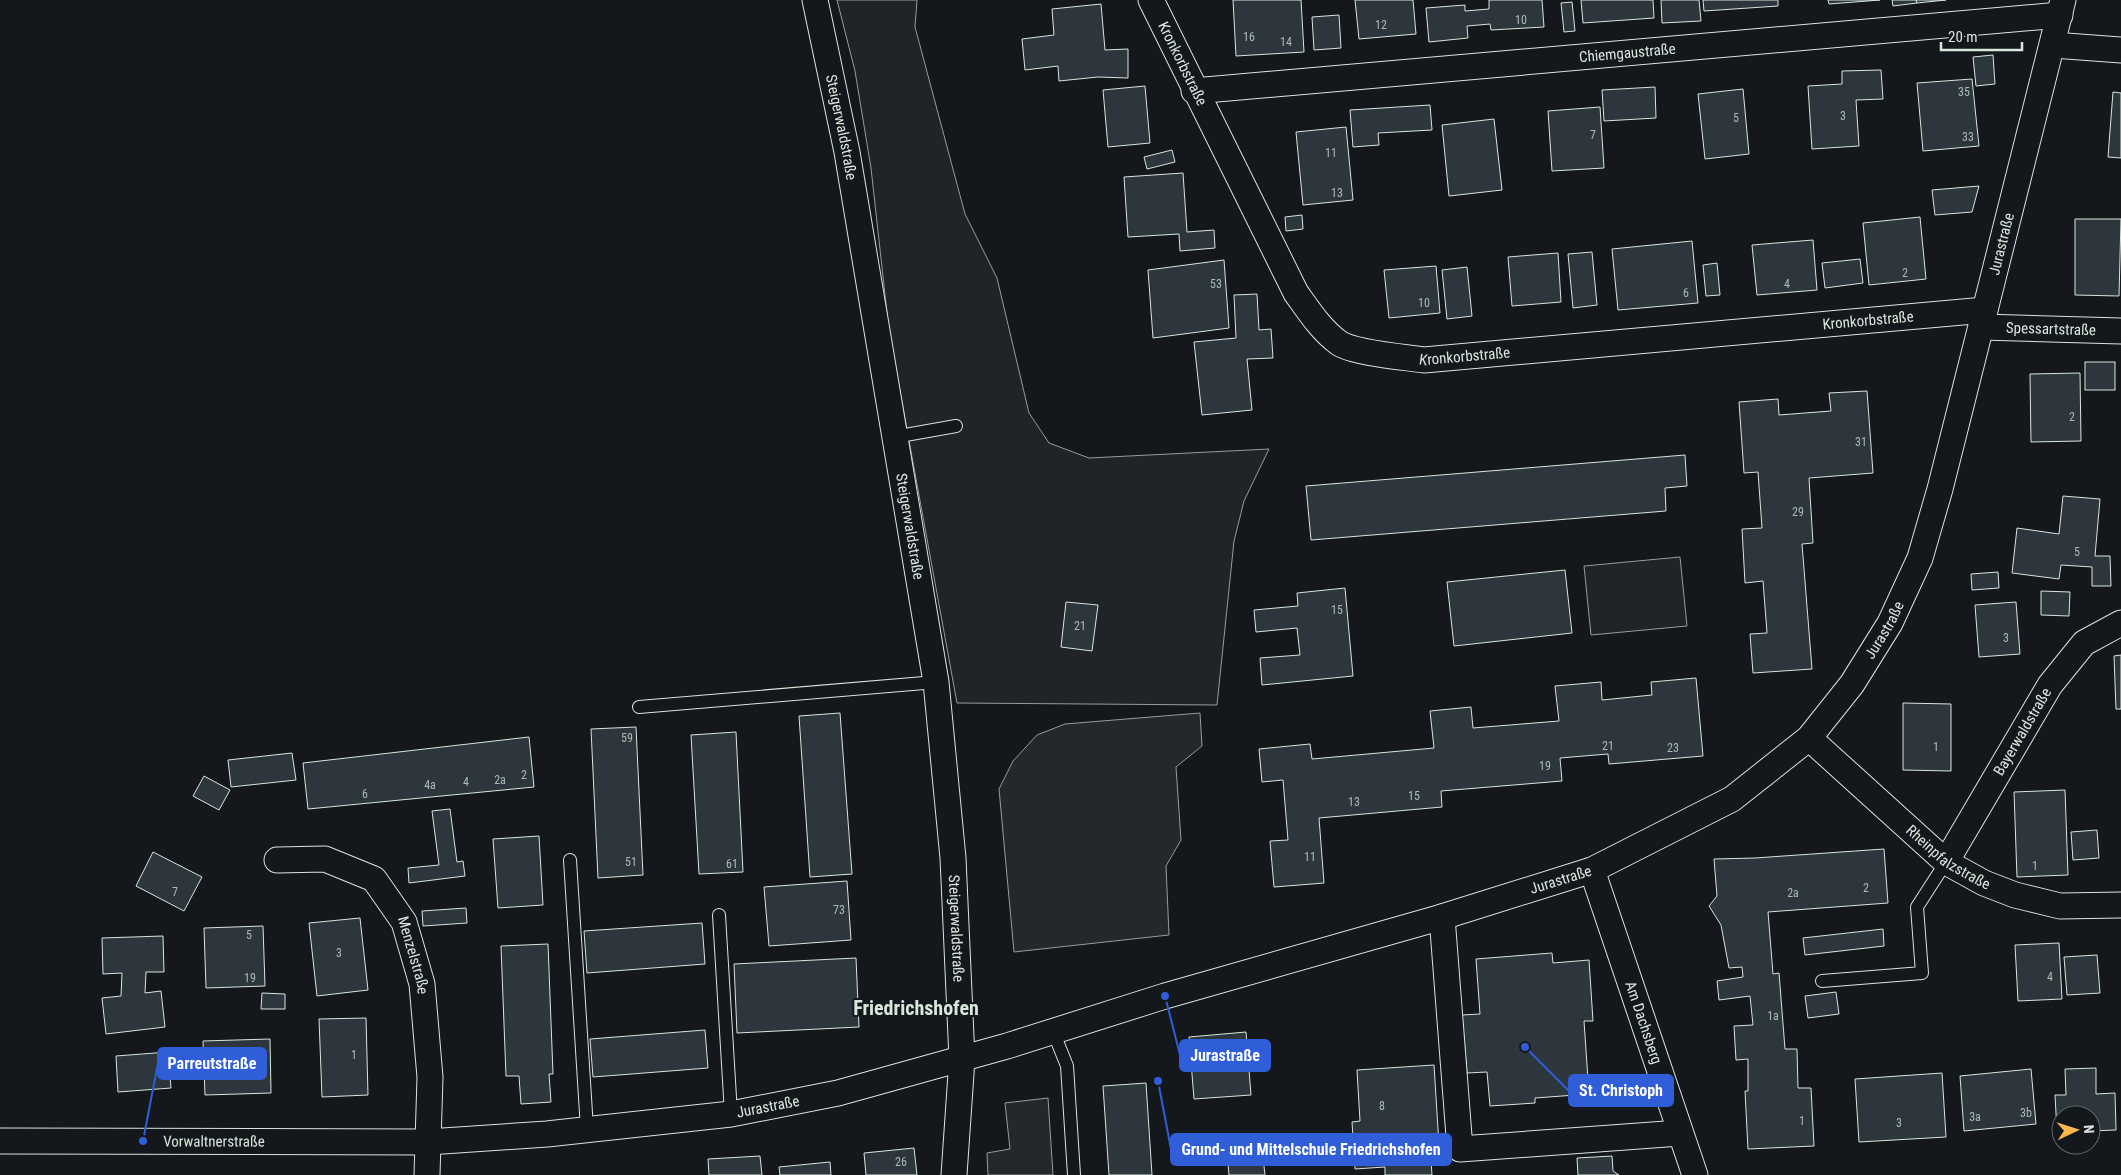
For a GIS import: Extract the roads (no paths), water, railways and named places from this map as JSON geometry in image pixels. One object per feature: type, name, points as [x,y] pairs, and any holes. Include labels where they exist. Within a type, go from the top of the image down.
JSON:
[{"type":"street","name":"Steigerwaldstraße","points":[[815,0],[847,152],[936,682],[953,858],[962,1058],[954,1175]]},
{"type":"street","name":"Kronkorbstraße","points":[[1151,0],[1194,91],[1296,293],[1319,325],[1341,344],[1373,353],[1424,360],[1983,318]]},
{"type":"street","name":"Chiemgaustraße","points":[[1194,91],[2062,7]]},
{"type":"street","name":"Jurastraße","points":[[428,1142],[547,1134],[731,1114],[838,1093],[1442,917],[1592,870],[1732,799],[1809,738],[1852,684],[1890,623],[1920,558],[1940,488],[2062,7]]},
{"type":"street","points":[[2053,44],[2121,50]]},
{"type":"street","name":"Spessartstraße","points":[[1983,318],[2121,331]]},
{"type":"street","name":"Bayerwaldstraße","points":[[1946,862],[2050,685],[2084,643],[2121,622]]},
{"type":"street","name":"Rheinpfalzstraße","points":[[1809,738],[1946,862],[1984,883],[2015,895],[2060,906],[2121,905]]},
{"type":"street","name":"Menzelstraße","points":[[277,860],[325,859],[374,879],[404,922],[422,984],[430,1077],[427,1175]]},
{"type":"street","name":"Am Dachsberg","points":[[1592,870],[1695,1175]]},
{"type":"street","points":[[1442,917],[1460,1149],[1680,1134]]},
{"type":"street","name":"Vorwaltnerstraße","points":[[0,1140],[428,1142]]},
{"type":"lane","points":[[894,437],[956,426]]},
{"type":"lane","points":[[639,707],[936,682]]},
{"type":"lane","points":[[570,860],[586,1129]]},
{"type":"lane","points":[[1822,981],[1922,973],[1917,907],[1946,862]]},
{"type":"lane","points":[[719,915],[731,1114]]},
{"type":"lane","points":[[1053,1031],[1067,1066],[1074,1175]]},
{"type":"place","name":"Jurastraße","points":[[1165,996]]},
{"type":"place","name":"St. Christoph","points":[[1525,1047]]},
{"type":"place","name":"Grund- und Mittelschule Friedrichshofen","points":[[1158,1081]]},
{"type":"place","name":"Parreutstraße","points":[[143,1141]]},
{"type":"district","name":"Friedrichshofen","points":[[916,1008]]}]
